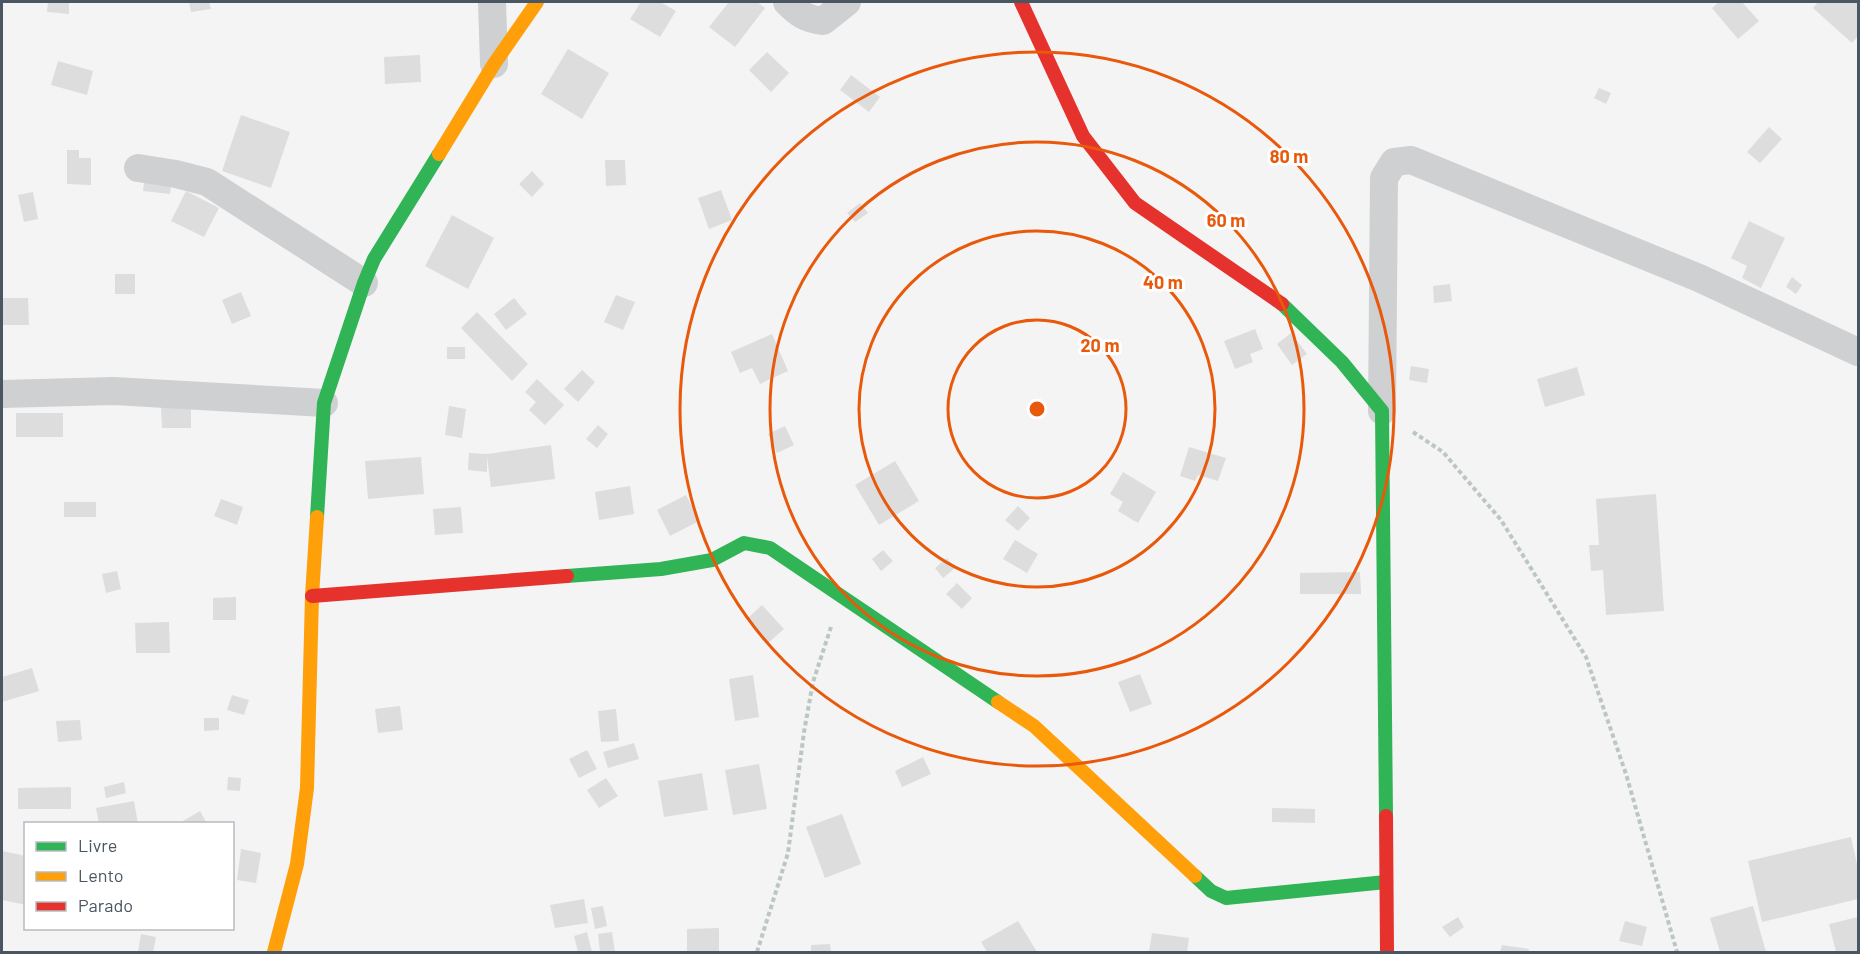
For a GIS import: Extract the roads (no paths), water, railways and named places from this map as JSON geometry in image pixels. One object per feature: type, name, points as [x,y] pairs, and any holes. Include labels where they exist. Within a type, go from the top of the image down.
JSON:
[{"type":"street","points":[[492,2],[494,64]]},
{"type":"street","points":[[274,952],[297,864],[307,788],[312,596],[324,404],[374,259],[494,64],[537,2]]},
{"type":"street","points":[[787,2],[810,20],[823,21],[847,2]]},
{"type":"street","points":[[1021,2],[1083,136],[1135,203],[1278,300],[1342,362],[1382,411]]},
{"type":"street","points":[[1387,952],[1382,411],[1384,178],[1394,162],[1411,160],[1699,278],[1858,352]]},
{"type":"street","points":[[138,168],[207,182],[364,283]]},
{"type":"street","points":[[2,394],[114,391],[324,404]]},
{"type":"street","points":[[312,596],[662,569],[712,560],[744,543],[770,548],[1034,726],[1210,891],[1226,898],[1386,882]]}]
